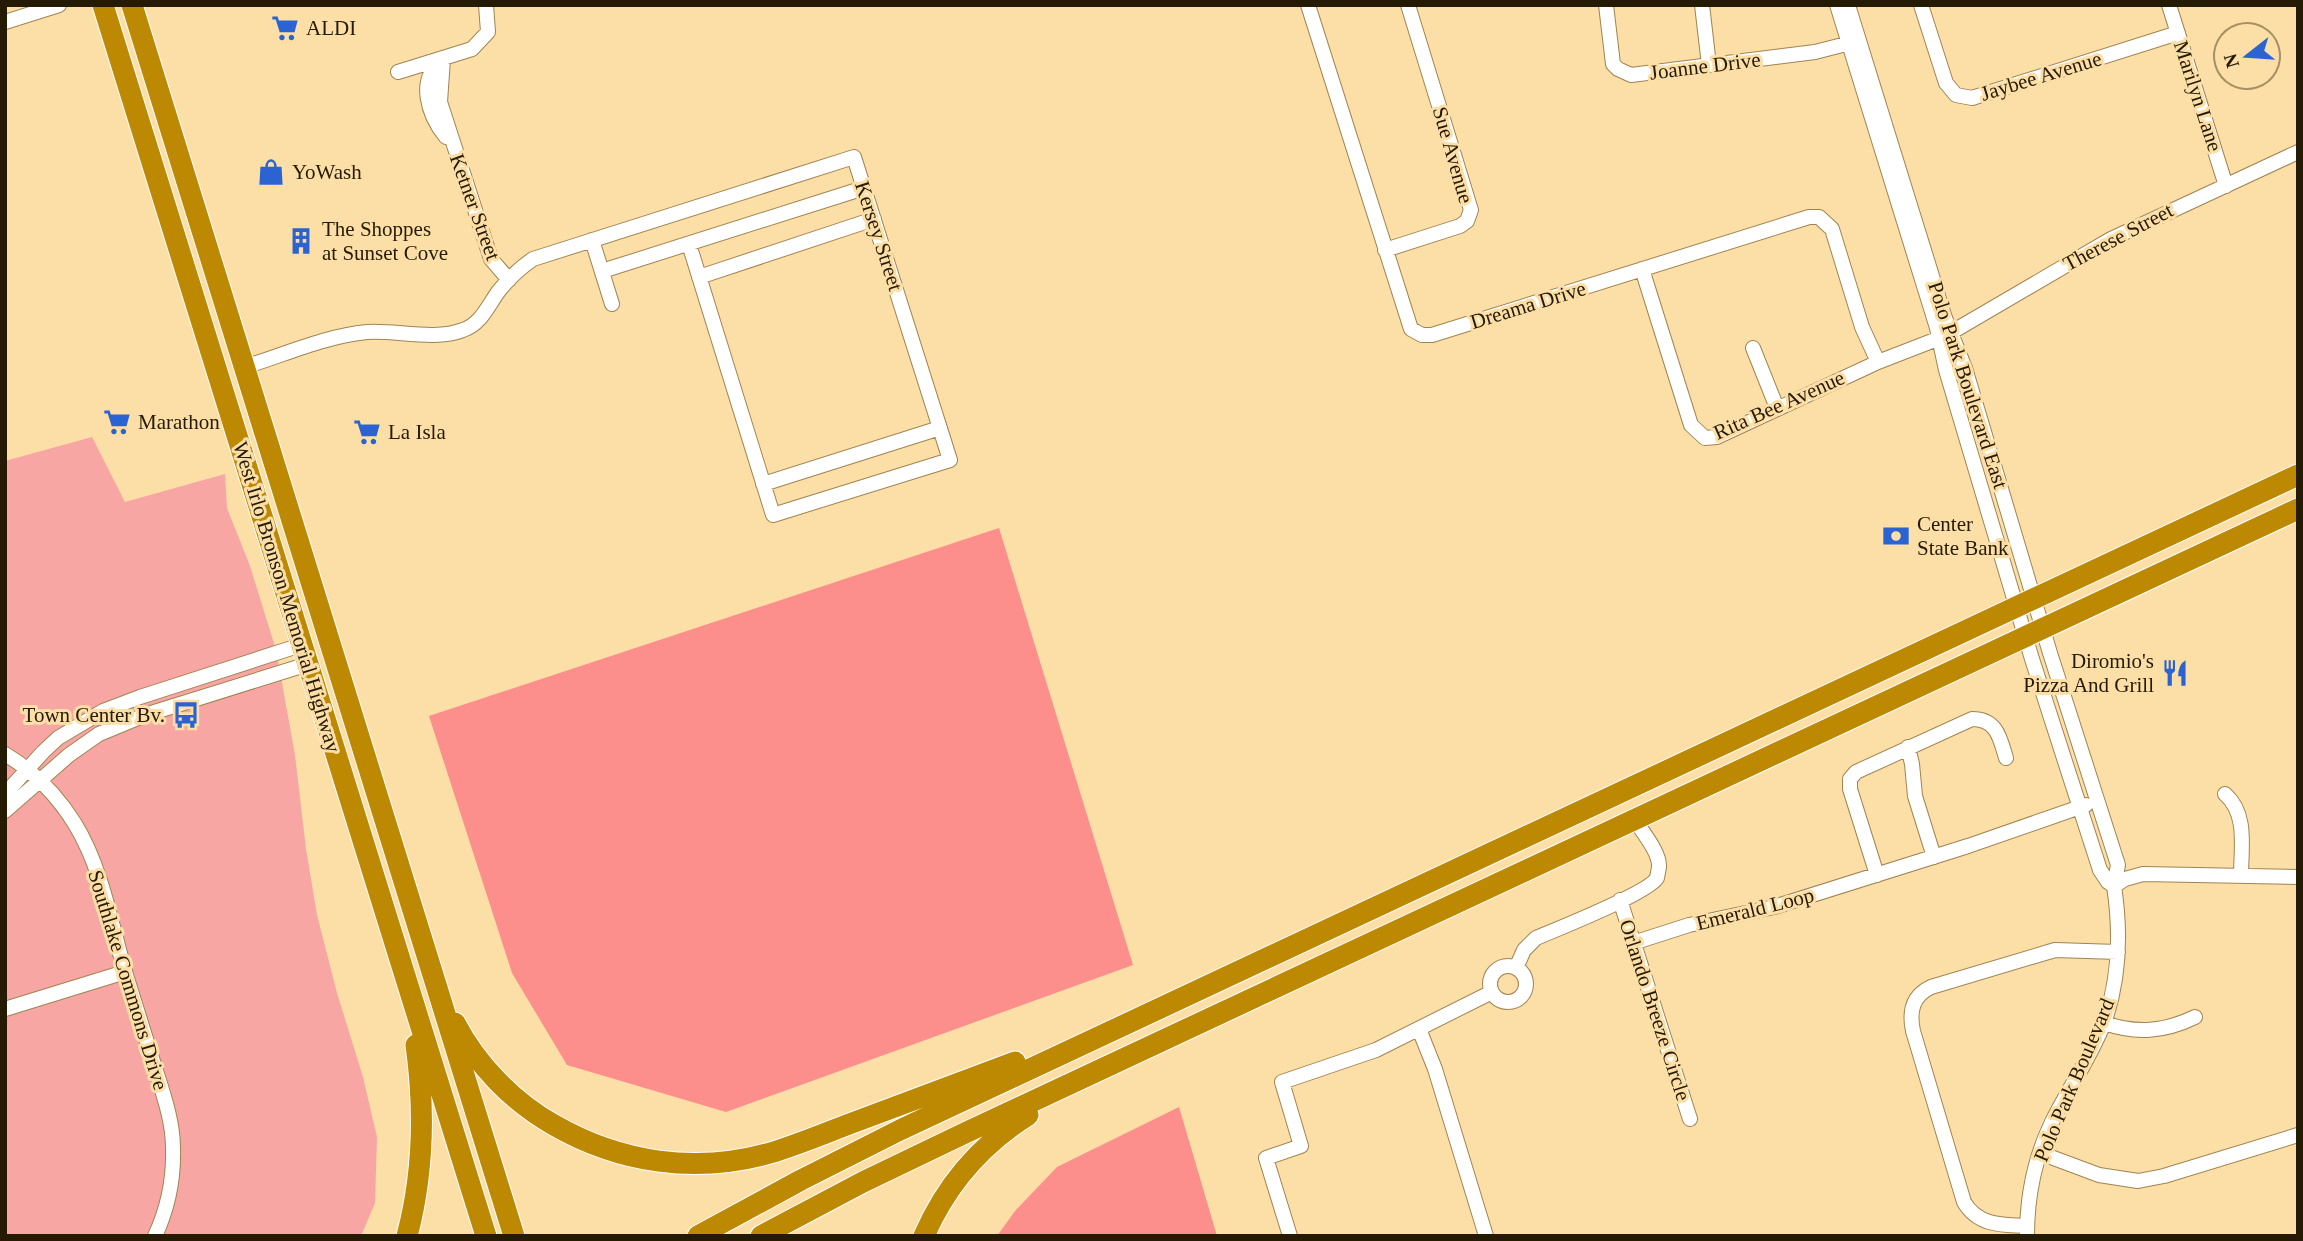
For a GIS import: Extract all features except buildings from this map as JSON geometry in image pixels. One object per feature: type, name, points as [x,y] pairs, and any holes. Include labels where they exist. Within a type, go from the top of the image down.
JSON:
[{"type":"highway","name":"West Irlo Bronson Memorial Highway","points":[[103,5],[408,987]]},
{"type":"highway","name":"West Irlo Bronson Memorial Highway","points":[[131,5],[420,937]]},
{"type":"highway","points":[[203,327],[221,351],[233,362],[244,367]]},
{"type":"highway","points":[[698,1236],[853,1153],[2298,475]]},
{"type":"highway","points":[[761,1236],[913,1158],[2298,509]]},
{"type":"highway","points":[[283,587],[292,589],[300,596],[316,637],[332,653]]},
{"type":"highway","points":[[304,655],[309,645],[316,651],[323,662],[338,705],[351,714]]},
{"type":"highway","points":[[420,937],[457,1026],[480,1061],[509,1091],[544,1119],[585,1141],[628,1156],[668,1163],[713,1163],[769,1153],[1139,1018]]},
{"type":"highway","points":[[420,937],[514,1236]]},
{"type":"highway","points":[[407,1236],[417,1190],[423,1125],[422,1089],[408,987]]},
{"type":"highway","points":[[408,987],[486,1236]]},
{"type":"highway","points":[[924,1236],[941,1201],[953,1185],[981,1152],[1012,1125],[1184,1031]]},
{"type":"street","points":[[5,22],[59,5]]},
{"type":"street","points":[[398,72],[472,50],[488,32],[486,5]]},
{"type":"street","name":"Dreama Drive","points":[[1308,5],[1411,329],[1422,335],[1432,335],[1810,217],[1819,217],[1832,229],[1862,327],[1878,362]]},
{"type":"street","name":"Sue Avenue","points":[[1385,250],[1460,226],[1467,220],[1471,210],[1409,5]]},
{"type":"street","name":"Joanne Drive","points":[[1606,5],[1614,64],[1630,75],[1815,52],[1854,42]]},
{"type":"street","points":[[1702,5],[1709,65]]},
{"type":"street","name":"Polo Park Boulevard East","points":[[1837,5],[1854,42],[1945,318],[1945,335],[2025,603]]},
{"type":"street","name":"Polo Park Boulevard East","points":[[1848,5],[1854,42]]},
{"type":"street","name":"Jaybee Avenue","points":[[1921,5],[1946,83],[1956,96],[1972,98],[2178,33]]},
{"type":"street","name":"Marilyn Lane","points":[[2169,5],[2226,186]]},
{"type":"street","name":"Ketner Street","points":[[443,59],[440,102],[491,259],[509,280]]},
{"type":"street","name":"Therese Street","points":[[1945,335],[2111,239],[2181,204],[2298,152]]},
{"type":"street","name":"Kersey Street","points":[[244,367],[337,338],[368,332],[442,334],[465,330],[488,311],[509,280],[533,259],[854,156],[950,460],[773,515],[689,244]]},
{"type":"street","points":[[602,271],[864,188]]},
{"type":"street","points":[[699,277],[874,219]]},
{"type":"street","points":[[592,240],[612,304]]},
{"type":"street","name":"Rita Bee Avenue","points":[[1642,269],[1691,425],[1705,438],[1717,437],[1878,362],[1945,335]]},
{"type":"street","points":[[1753,348],[1777,408]]},
{"type":"street","points":[[763,484],[940,428]]},
{"type":"street","name":"Polo Park Boulevard","points":[[2025,603],[2054,727],[2100,870],[2114,886],[2118,920],[2118,952],[2113,993],[2104,1023],[2054,1119],[2040,1153],[2031,1191],[2027,1231]]},
{"type":"street","points":[[2034,633],[2071,720],[2118,865],[2114,886]]},
{"type":"street","points":[[5,794],[58,738],[103,711],[140,697],[304,655]]},
{"type":"street","points":[[5,811],[40,779],[99,734],[304,655]]},
{"type":"street","points":[[140,697],[145,715]]},
{"type":"street","points":[[1877,875],[1850,789],[1850,779],[1856,772],[1962,722],[1977,718],[1994,727],[2006,758]]},
{"type":"street","points":[[2054,727],[2071,720]]},
{"type":"street","points":[[1908,747],[1915,796],[1934,857]]},
{"type":"street","name":"Southlake Commons Drive","points":[[5,754],[29,768],[55,795],[76,825],[97,870],[167,1108],[173,1146],[172,1187],[155,1236]]},
{"type":"street","points":[[2225,794],[2239,815],[2241,876]]},
{"type":"street","name":"Emerald Loop","points":[[1633,943],[1689,925],[1774,907],[1934,857],[2097,801]]},
{"type":"street","points":[[1516,968],[1524,950],[1536,939],[1650,885],[1657,877],[1660,866],[1657,858],[1634,820]]},
{"type":"street","points":[[2118,865],[2137,875],[2298,877]]},
{"type":"street","points":[[2114,886],[2137,875]]},
{"type":"street","name":"Orlando Breeze Circle","points":[[1620,900],[1690,1119]]},
{"type":"street","points":[[2027,1231],[1982,1220],[1971,1212],[1964,1202],[1913,1031],[1910,1015],[1912,1007],[1919,995],[1931,987],[2039,954],[2063,949],[2118,952]]},
{"type":"street","points":[[1505,966],[1516,968],[1524,977],[1522,994],[1507,1002],[1496,997],[1490,981],[1495,971],[1505,966]]},
{"type":"street","points":[[5,1009],[125,972]]},
{"type":"street","points":[[1290,1236],[1266,1158],[1301,1146],[1282,1082],[1376,1050],[1492,992]]},
{"type":"street","points":[[2104,1023],[2127,1030],[2147,1031],[2195,1017]]},
{"type":"street","points":[[1419,1029],[1435,1069],[1486,1236]]},
{"type":"street","points":[[2040,1153],[2099,1175],[2138,1181],[2164,1177],[2298,1135]]},
{"type":"shaded area","points":[[92,437],[125,502],[225,474],[227,508],[250,566],[276,650],[295,755],[317,915],[363,1077],[377,1137],[375,1203],[361,1236],[5,1236],[5,461]]},
{"type":"shaded area","points":[[999,528],[1133,965],[726,1112],[567,1065],[512,973],[429,716]]},
{"type":"shaded area","points":[[1179,1107],[1217,1236],[997,1236],[1015,1211],[1057,1167]]},
{"type":"place","name":"ALDI","points":[[285,28]]},
{"type":"place","name":"YoWash","points":[[271,172]]},
{"type":"place","name":"The Shoppes at Sunset Cove","points":[[301,241]]},
{"type":"place","name":"Marathon","points":[[117,422]]},
{"type":"place","name":"La Isla","points":[[367,432]]},
{"type":"place","name":"Center State Bank","points":[[1896,536]]},
{"type":"place","name":"Diromio's Pizza And Grill","points":[[2175,673]]},
{"type":"place","name":"Town Center Bv.","points":[[186,715]]}]
